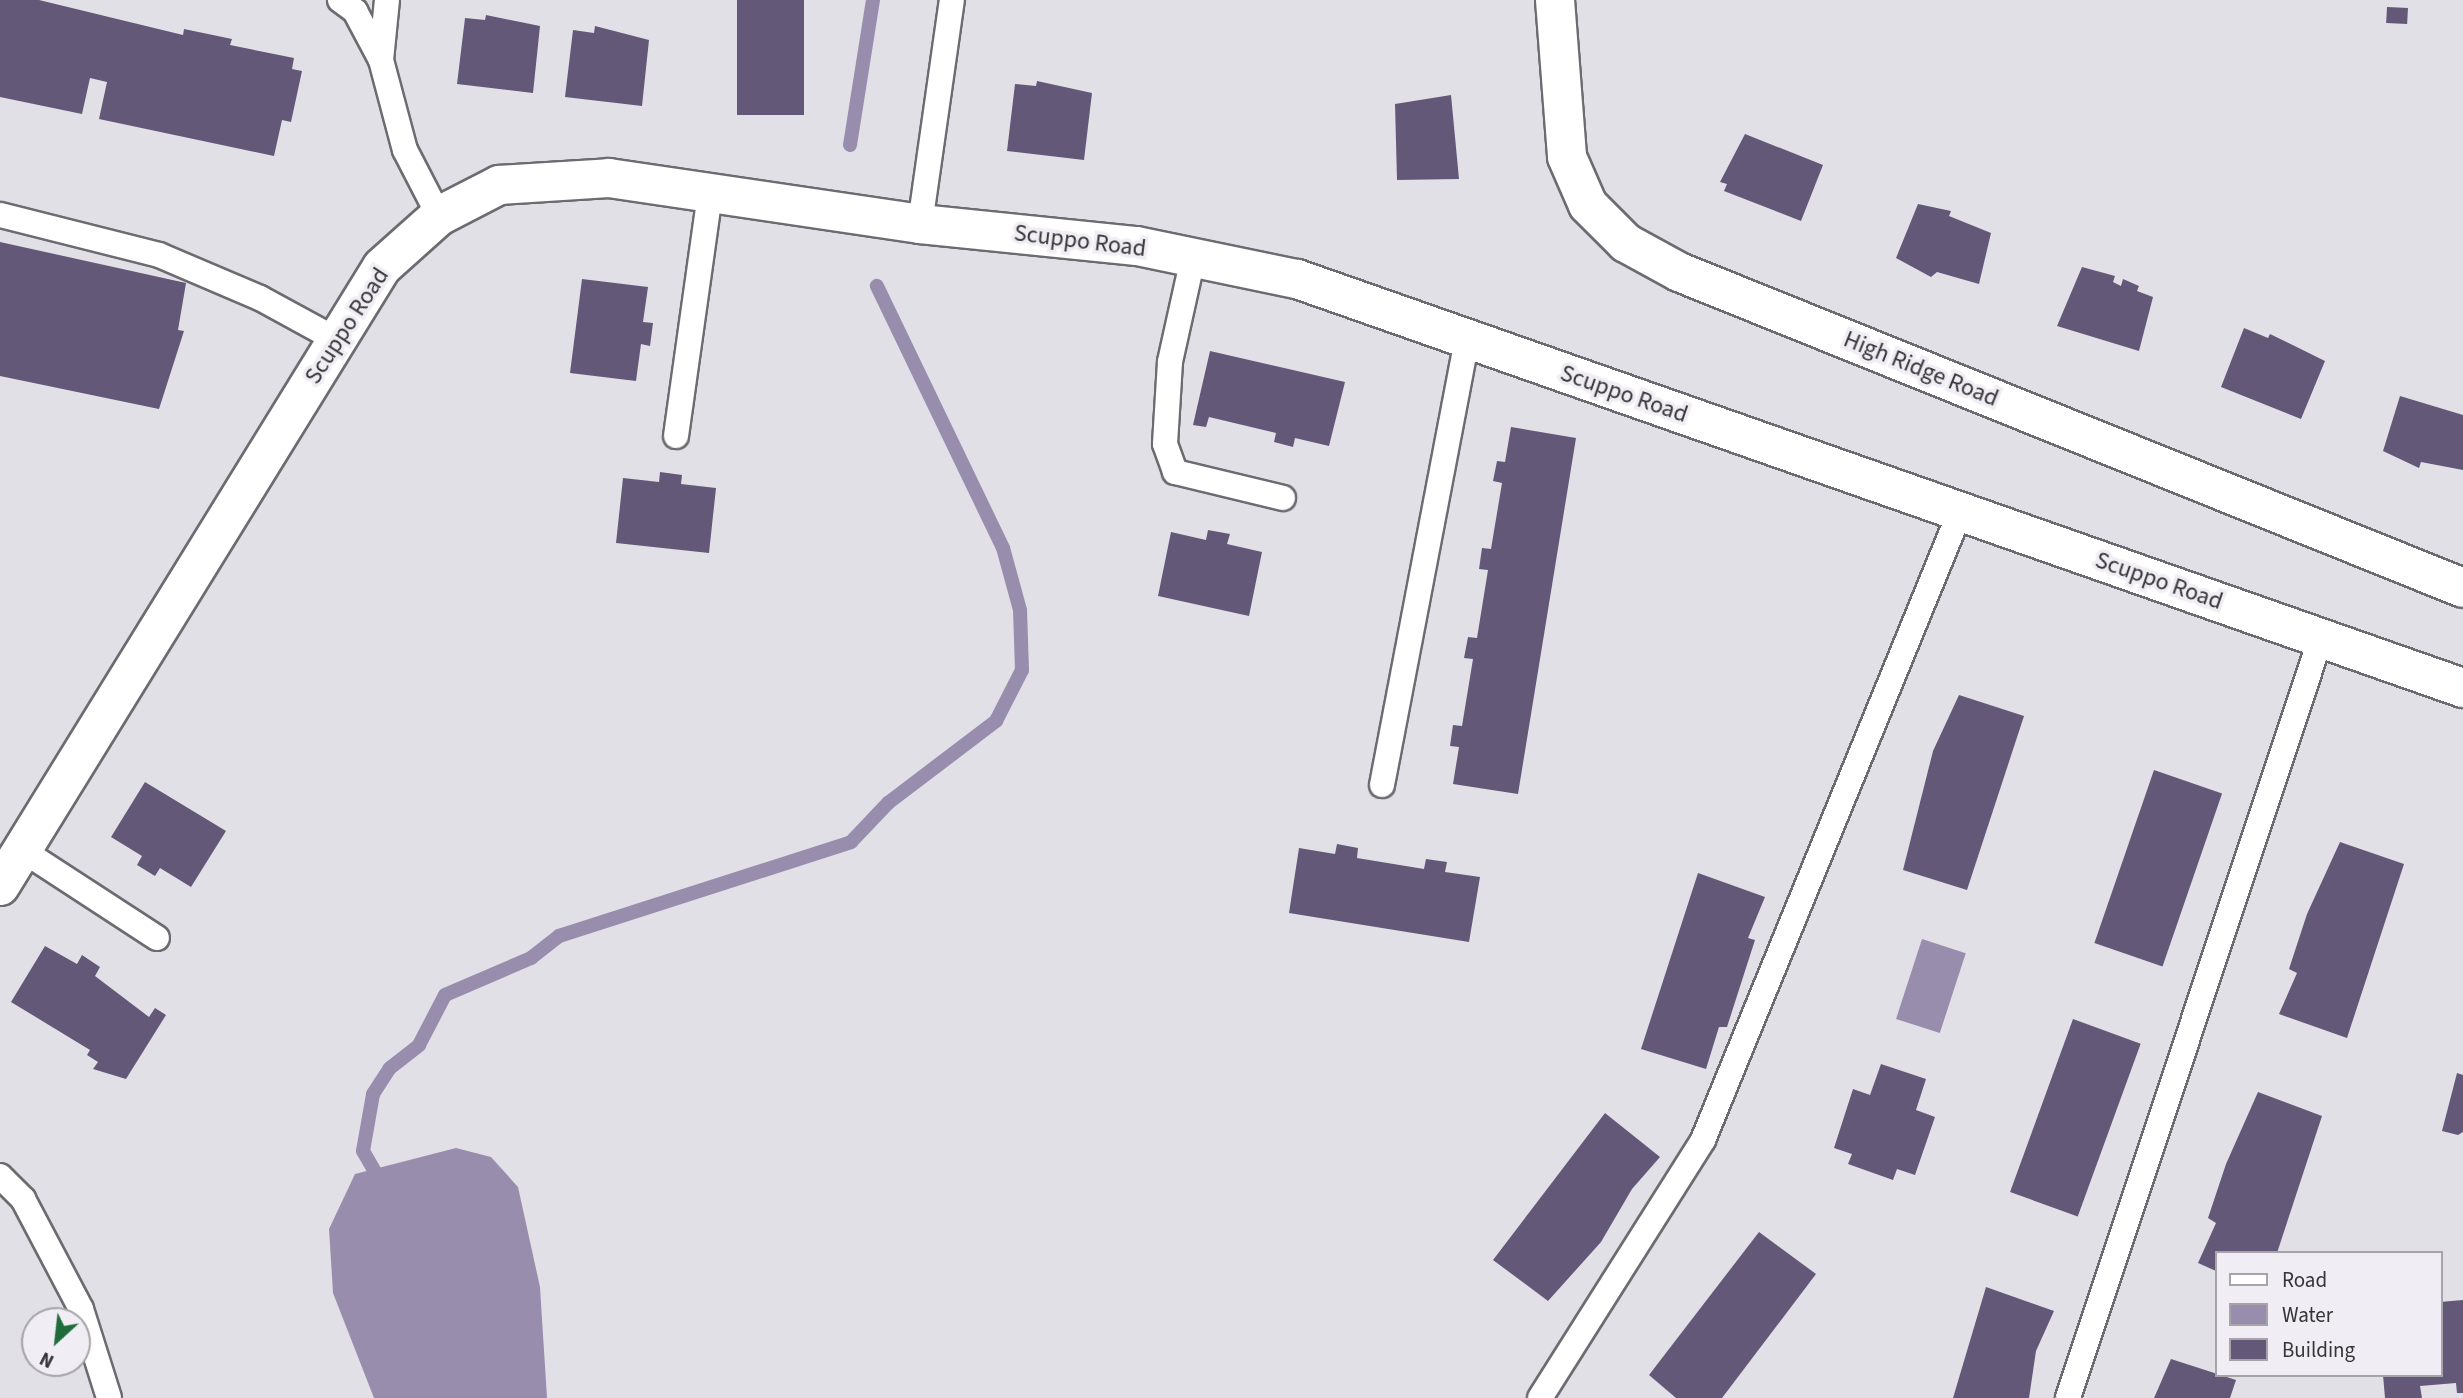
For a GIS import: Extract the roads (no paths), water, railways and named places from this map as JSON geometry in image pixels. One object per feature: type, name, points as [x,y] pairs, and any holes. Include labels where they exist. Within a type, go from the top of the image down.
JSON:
[{"type":"street","name":"High Ridge Road","points":[[1555,0],[1567,157],[1588,205],[1626,243],[1679,272],[2463,588]]},
{"type":"street","name":"Scuppo Road","points":[[0,886],[382,267],[439,216],[499,185],[609,178],[920,224],[1193,258],[1297,279],[2463,688]]},
{"type":"lane","points":[[341,0],[355,11],[381,60],[405,150],[439,216]]},
{"type":"lane","points":[[381,60],[387,0]]},
{"type":"lane","points":[[920,224],[952,0]]},
{"type":"lane","points":[[676,436],[710,193]]},
{"type":"lane","points":[[0,215],[159,254],[337,340]]},
{"type":"lane","points":[[1193,258],[1170,362],[1165,444],[1174,472],[1283,498]]},
{"type":"lane","points":[[1382,785],[1467,338]]},
{"type":"lane","points":[[1540,1398],[1703,1140],[1960,512]]},
{"type":"lane","points":[[2068,1398],[2321,637]]},
{"type":"lane","points":[[22,850],[157,938]]},
{"type":"lane","points":[[0,1176],[23,1199],[81,1309],[109,1398]]},
{"type":"water","points":[[1922,939],[1966,953],[1940,1033],[1896,1019]]},
{"type":"water","points":[[456,1148],[491,1157],[518,1187],[540,1287],[547,1398],[374,1398],[333,1293],[329,1229],[355,1174]]},
{"type":"waterway","points":[[850,145],[873,0]]},
{"type":"waterway","points":[[382,1184],[363,1151],[373,1094],[390,1068],[419,1045],[445,995],[531,958],[559,936],[851,842],[888,803],[996,721],[1022,670],[1020,610],[1003,548],[877,286]]}]
